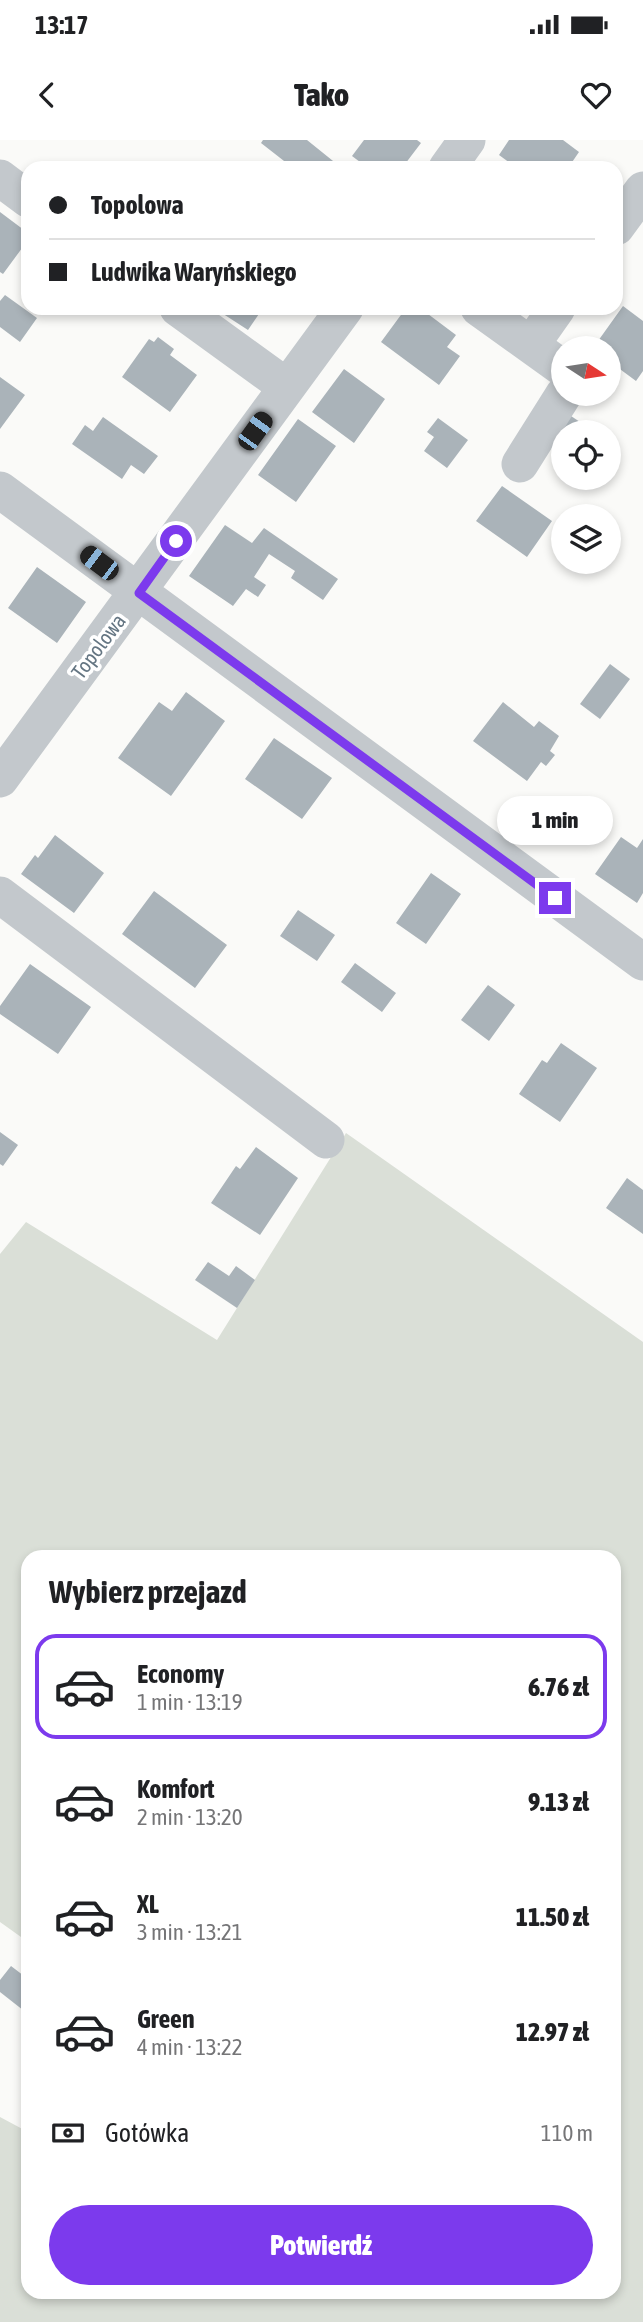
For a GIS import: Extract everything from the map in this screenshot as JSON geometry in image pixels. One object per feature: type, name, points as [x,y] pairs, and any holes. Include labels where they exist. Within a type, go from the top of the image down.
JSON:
[{"type":"street","points":[[452,161],[467,140]]},
{"type":"street","points":[[0,178],[21,193]]},
{"type":"street","points":[[623,217],[643,190]]},
{"type":"street","points":[[188,315],[287,387]]},
{"type":"street","name":"Topolowa","points":[[0,779],[139,593],[340,315]]},
{"type":"street","points":[[489,315],[551,360]]},
{"type":"street","points":[[531,345],[552,315]]},
{"type":"street","points":[[520,464],[556,406]]},
{"type":"street","points":[[0,490],[643,962]]},
{"type":"street","points":[[0,895],[326,1140]]},
{"type":"shaded area","points":[[346,1133],[643,1342],[643,2322],[0,2322],[0,2117],[21,2128],[21,2299],[621,2299],[621,1550],[21,1550],[21,1937],[0,1922],[0,1254],[26,1222],[217,1340]]},
{"type":"building","points":[[263,140],[307,140],[333,161],[284,161],[261,143]]},
{"type":"building","points":[[364,140],[417,140],[421,143],[407,161],[359,161],[352,156]]},
{"type":"building","points":[[509,140],[563,140],[579,152],[573,161],[507,161],[499,155]]},
{"type":"building","points":[[0,212],[21,228],[21,250],[3,274],[0,272]]},
{"type":"building","points":[[5,295],[21,306],[21,315],[33,315],[37,318],[20,342],[0,327],[0,301]]},
{"type":"building","points":[[623,306],[643,321],[643,371],[636,381],[621,370],[621,336],[602,336],[617,315],[623,315]]},
{"type":"building","points":[[225,315],[258,315],[248,330]]},
{"type":"building","points":[[401,315],[429,315],[456,335],[447,347],[460,356],[439,385],[381,342]]},
{"type":"building","points":[[158,337],[174,349],[170,355],[197,375],[170,412],[122,377],[149,339],[154,342]]},
{"type":"building","points":[[344,369],[385,399],[354,443],[312,412]]},
{"type":"building","points":[[0,377],[25,395],[0,429]]},
{"type":"building","points":[[103,417],[158,456],[144,474],[131,465],[122,479],[72,444],[85,425],[93,431]]},
{"type":"building","points":[[438,418],[468,440],[447,468],[424,451],[434,437],[427,432]]},
{"type":"building","points":[[298,419],[336,446],[296,502],[258,475]]},
{"type":"building","points":[[502,486],[551,522],[527,557],[476,521]]},
{"type":"building","points":[[225,525],[252,543],[264,528],[338,579],[323,600],[291,578],[295,571],[269,554],[254,577],[266,585],[258,597],[246,589],[233,606],[189,576]]},
{"type":"building","points":[[37,567],[86,602],[57,643],[8,608]]},
{"type":"building","points":[[610,664],[630,679],[600,719],[580,704]]},
{"type":"building","points":[[186,692],[225,721],[171,796],[118,758],[159,702],[172,711]]},
{"type":"building","points":[[503,702],[534,727],[539,721],[559,736],[550,751],[555,755],[546,766],[541,762],[527,781],[473,741]]},
{"type":"building","points":[[274,738],[332,778],[302,819],[245,779]]},
{"type":"building","points":[[55,835],[104,873],[74,913],[21,874],[35,855],[38,858]]},
{"type":"building","points":[[621,837],[637,848],[643,839],[643,893],[637,903],[595,874]]},
{"type":"building","points":[[431,873],[461,894],[426,944],[396,923]]},
{"type":"building","points":[[154,891],[227,945],[195,988],[122,934]]},
{"type":"building","points":[[298,910],[335,935],[317,961],[280,936]]},
{"type":"building","points":[[355,963],[396,993],[382,1012],[341,982]]},
{"type":"building","points":[[30,964],[91,1007],[58,1054],[0,1014],[0,1006]]},
{"type":"building","points":[[488,985],[515,1005],[489,1041],[461,1020]]},
{"type":"building","points":[[561,1043],[597,1068],[560,1122],[519,1094],[542,1060],[547,1063]]},
{"type":"building","points":[[0,1132],[18,1145],[3,1166],[0,1164]]},
{"type":"building","points":[[256,1147],[298,1178],[260,1235],[211,1203],[236,1166],[240,1169]]},
{"type":"building","points":[[627,1178],[643,1190],[643,1234],[606,1208]]},
{"type":"building","points":[[208,1262],[229,1276],[236,1266],[255,1280],[237,1308],[195,1280]]},
{"type":"building","points":[[11,1966],[21,1974],[21,2008],[0,1992],[0,1980]]},
{"type":"route","points":[[176,541],[139,593],[555,898]]}]
